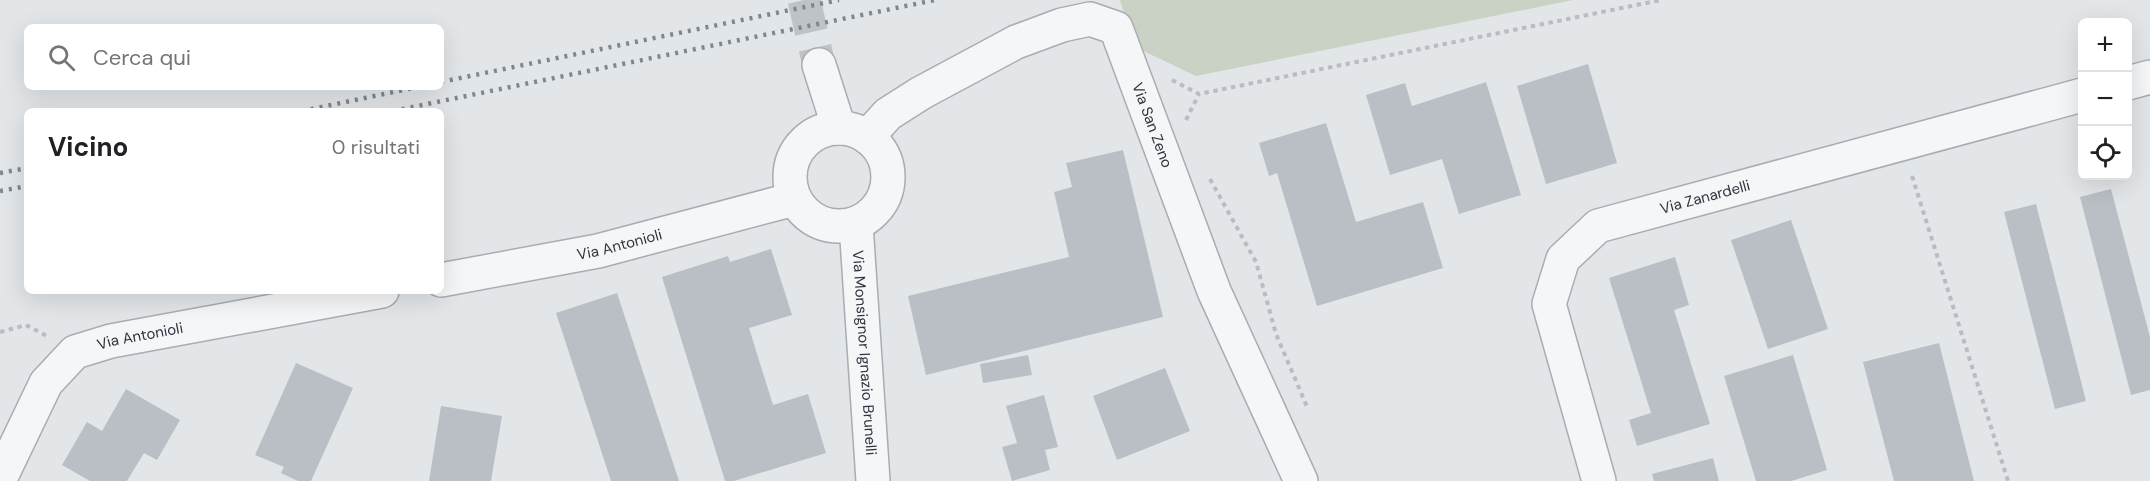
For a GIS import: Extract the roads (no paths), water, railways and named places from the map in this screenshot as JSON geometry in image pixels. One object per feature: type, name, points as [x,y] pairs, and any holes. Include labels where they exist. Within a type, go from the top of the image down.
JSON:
[{"type":"street","name":"Via San Zeno","points":[[853,133],[1016,42],[1062,25],[1090,19],[1116,28],[1214,291],[1301,481]]},
{"type":"street","points":[[819,65],[853,133]]},
{"type":"street","points":[[2132,81],[2150,76]]},
{"type":"street","name":"Via Zanardelli","points":[[1599,481],[1549,304],[1563,259],[1598,226],[2078,96]]},
{"type":"street","points":[[823,131],[853,133],[878,148],[885,161],[888,176],[886,191],[880,205],[870,216],[856,224],[828,226],[808,216],[794,199],[789,183],[790,166],[797,151],[808,139],[823,131]]},
{"type":"street","name":"Via Antonioli","points":[[444,279],[598,251],[794,199]]},
{"type":"street","name":"Via Monsignor Ignazio Brunelli","points":[[856,224],[873,481]]},
{"type":"street","name":"Via Antonioli","points":[[0,479],[46,383],[75,352],[111,341],[366,294]]},
{"type":"tunnel","points":[[804,0],[819,65]]},
{"type":"railway","points":[[444,81],[839,0]]},
{"type":"railway","points":[[408,108],[935,0]]},
{"type":"railway","points":[[316,108],[404,90]]},
{"type":"railway","points":[[0,173],[24,169]]},
{"type":"railway","points":[[0,191],[24,187]]}]
